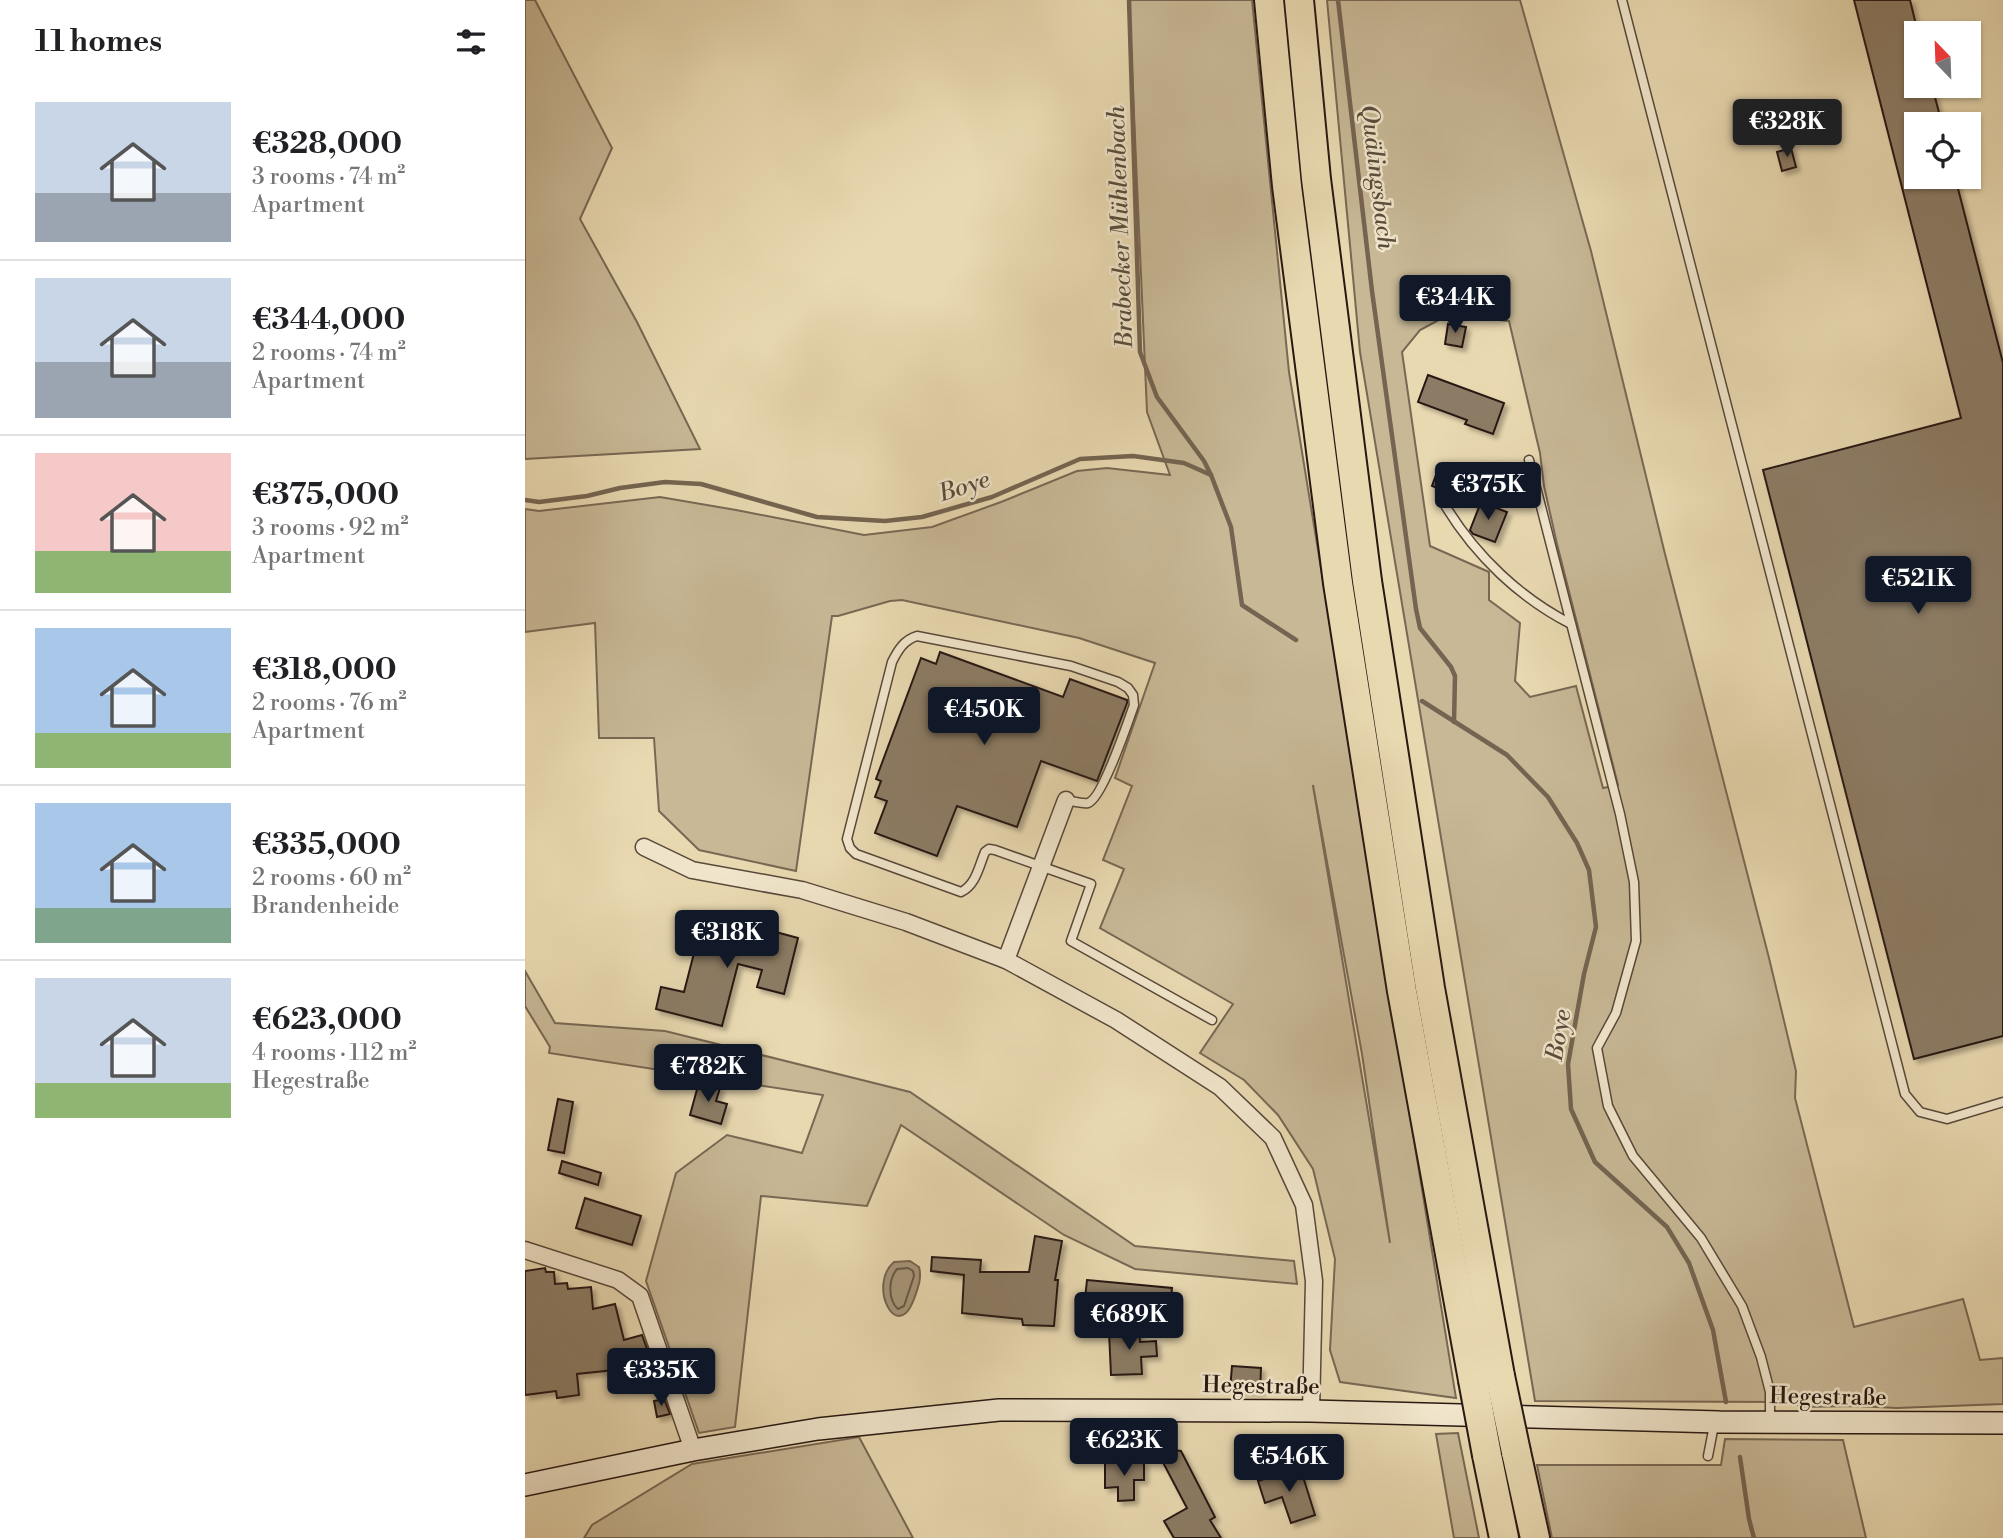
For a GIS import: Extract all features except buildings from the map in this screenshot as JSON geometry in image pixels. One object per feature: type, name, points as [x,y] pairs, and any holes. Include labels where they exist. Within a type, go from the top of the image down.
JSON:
[{"type":"highway","points":[[1269,0],[1287,186],[1338,583],[1402,991],[1504,1538]]},
{"type":"highway","points":[[1299,0],[1316,179],[1367,581],[1430,988],[1500,1376],[1535,1538]]},
{"type":"street","points":[[1006,960],[1066,800]]},
{"type":"street","points":[[644,847],[692,870],[802,890],[907,922],[1006,960],[1116,1020],[1220,1087],[1273,1138],[1304,1205],[1314,1281],[1311,1411]]},
{"type":"street","points":[[525,1250],[618,1280],[641,1297],[693,1450]]},
{"type":"street","name":"Hegestraße","points":[[525,1485],[693,1450],[818,1429],[999,1410],[1311,1411],[1715,1422],[2003,1423]]},
{"type":"lane","points":[[1622,0],[1905,1094],[1920,1112],[1947,1119],[2003,1102]]},
{"type":"lane","points":[[1529,460],[1620,814],[1634,882],[1636,941],[1616,1013],[1597,1048],[1608,1106],[1633,1156],[1701,1238],[1742,1306],[1761,1357],[1770,1392],[1770,1421]]},
{"type":"lane","points":[[1446,508],[1464,536],[1515,588],[1571,624]]},
{"type":"lane","points":[[1066,800],[1087,803],[1094,799],[1102,787],[1134,705],[1133,695],[1128,688],[1071,666],[917,636],[908,639],[892,662],[847,839],[850,848],[856,854],[961,892],[973,883],[985,852],[989,849],[1091,884],[1071,941],[1212,1020]]},
{"type":"lane","points":[[1708,1456],[1715,1422]]},
{"type":"shaded area","points":[[525,0],[535,0],[612,148],[580,219],[637,322],[700,449],[525,459]]},
{"type":"shaded area","points":[[1129,0],[1252,0],[1289,372],[1456,1398],[1340,1382],[1330,1350],[1335,1259],[1313,1169],[1278,1115],[1244,1080],[1200,1053],[1233,1004],[1100,928],[1124,869],[1103,860],[1132,786],[1115,778],[1155,663],[1079,638],[902,600],[832,616],[796,871],[699,850],[659,811],[654,738],[599,738],[595,623],[525,632],[525,509],[539,511],[660,497],[864,535],[932,527],[1077,471],[1107,468],[1170,475],[1147,412]],"holes":[[[1313,785],[1362,1054],[1390,1243]]]},
{"type":"shaded area","points":[[1327,0],[1520,0],[1591,251],[1665,554],[1769,958],[1796,1071],[1795,1098],[1854,1327],[1963,1299],[1980,1360],[2003,1358],[2003,1404],[1897,1408],[1799,1407],[1797,1402],[1535,1401],[1360,352]],"holes":[[[1448,315],[1509,321],[1540,453],[1544,486],[1557,544],[1618,785],[1603,788],[1576,686],[1530,697],[1515,681],[1520,623],[1489,600],[1489,572],[1430,546],[1402,352],[1420,330]]]},
{"type":"shaded area","points":[[525,971],[555,1023],[665,1031],[910,1092],[1135,1246],[1294,1261],[1297,1284],[1135,1269],[1064,1235],[901,1125],[867,1206],[761,1196],[735,1427],[699,1433],[646,1281],[676,1173],[727,1135],[802,1153],[823,1095],[549,1053],[550,1047],[525,1006]]},
{"type":"shaded area","points":[[1458,1433],[1479,1538],[1454,1538],[1436,1434]]},
{"type":"shaded area","points":[[859,1437],[913,1538],[584,1538],[592,1525],[692,1464]]},
{"type":"shaded area","points":[[1725,1439],[1843,1440],[1866,1538],[1552,1538],[1537,1465],[1721,1465]]},
{"type":"water","points":[[910,1261],[919,1267],[919,1283],[907,1312],[900,1316],[893,1314],[887,1306],[883,1284],[886,1272],[894,1262]]},
{"type":"waterway","name":"Brabecker Mühlenbach","points":[[1129,0],[1140,352],[1157,397],[1204,461],[1211,475]]},
{"type":"waterway","name":"Quälingsbach","points":[[1338,0],[1372,291],[1416,609],[1420,628],[1455,676],[1454,722]]},
{"type":"waterway","name":"Boye","points":[[525,500],[539,502],[587,496],[665,482],[701,484],[817,517],[885,521],[922,517],[992,497],[1080,459],[1133,456],[1184,463],[1211,475],[1231,527],[1242,605],[1296,640]]},
{"type":"waterway","name":"Boye","points":[[1422,701],[1507,755],[1548,797],[1577,843],[1589,870],[1596,927],[1584,974],[1568,1064],[1571,1109],[1595,1162],[1667,1227],[1689,1263],[1713,1330],[1726,1402]]},
{"type":"waterway","name":"Boye","points":[[1740,1457],[1754,1538]]}]
